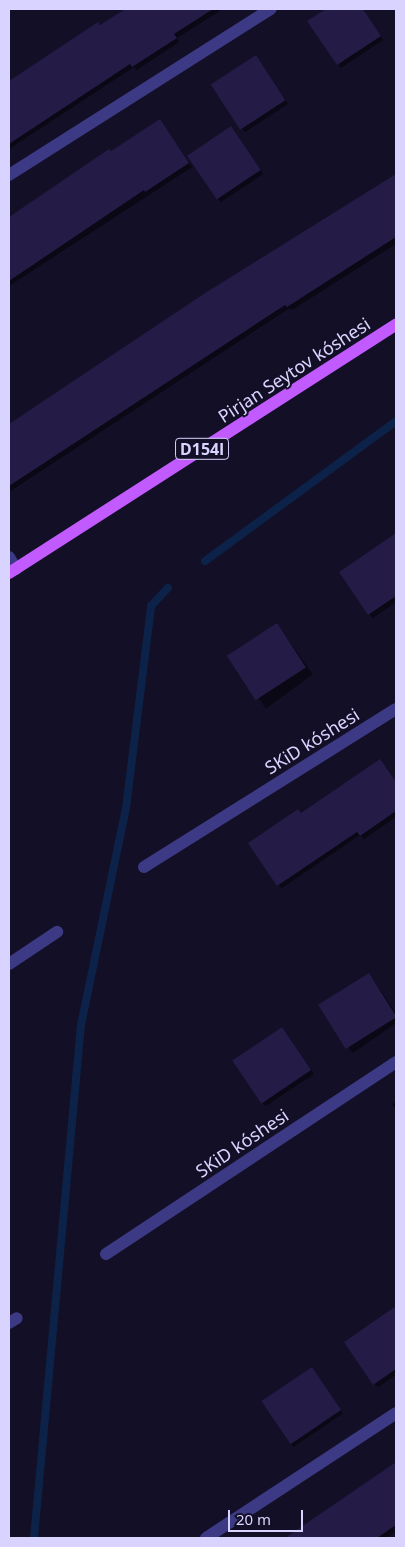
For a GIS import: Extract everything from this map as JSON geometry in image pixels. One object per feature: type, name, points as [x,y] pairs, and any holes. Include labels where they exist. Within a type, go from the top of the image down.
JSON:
[{"type":"main road","name":"Pirjan Seytov kóshesi","points":[[12,571],[396,325]]},
{"type":"street","points":[[9,175],[271,9]]},
{"type":"street","points":[[9,557],[12,571]]},
{"type":"street","name":"SKiD kóshesi","points":[[144,867],[396,709]]},
{"type":"street","points":[[9,964],[57,932]]},
{"type":"street","name":"SKiD kóshesi","points":[[106,1254],[396,1062]]},
{"type":"street","points":[[206,1538],[396,1413]]},
{"type":"building","points":[[125,9],[213,9],[174,34],[177,38],[132,67],[130,64],[9,144],[9,81],[98,22],[100,25]]},
{"type":"building","points":[[326,9],[363,9],[381,36],[337,65],[307,21]]},
{"type":"building","points":[[256,55],[285,100],[240,130],[211,84]]},
{"type":"building","points":[[160,119],[189,163],[145,192],[144,190],[9,281],[9,217],[109,149],[111,151]]},
{"type":"building","points":[[231,126],[261,170],[217,200],[187,156]]},
{"type":"building","points":[[396,174],[396,237],[287,307],[285,305],[9,486],[9,424],[202,295]]},
{"type":"building","points":[[396,533],[396,596],[368,615],[339,572]]},
{"type":"building","points":[[277,623],[306,667],[256,700],[227,656]]},
{"type":"building","points":[[380,759],[396,782],[396,811],[360,836],[357,832],[277,886],[248,843],[298,809],[301,813]]},
{"type":"building","points":[[369,973],[396,1017],[346,1049],[318,1005]]},
{"type":"building","points":[[282,1027],[311,1070],[261,1104],[232,1061]]},
{"type":"building","points":[[396,1306],[396,1369],[373,1385],[344,1342]]},
{"type":"building","points":[[312,1367],[341,1410],[291,1444],[261,1401]]},
{"type":"building","points":[[396,1462],[396,1525],[377,1538],[285,1538]]},
{"type":"waterway","points":[[205,561],[396,421]]},
{"type":"waterway","points":[[34,1538],[81,1025],[126,808],[151,606],[168,588]]}]
